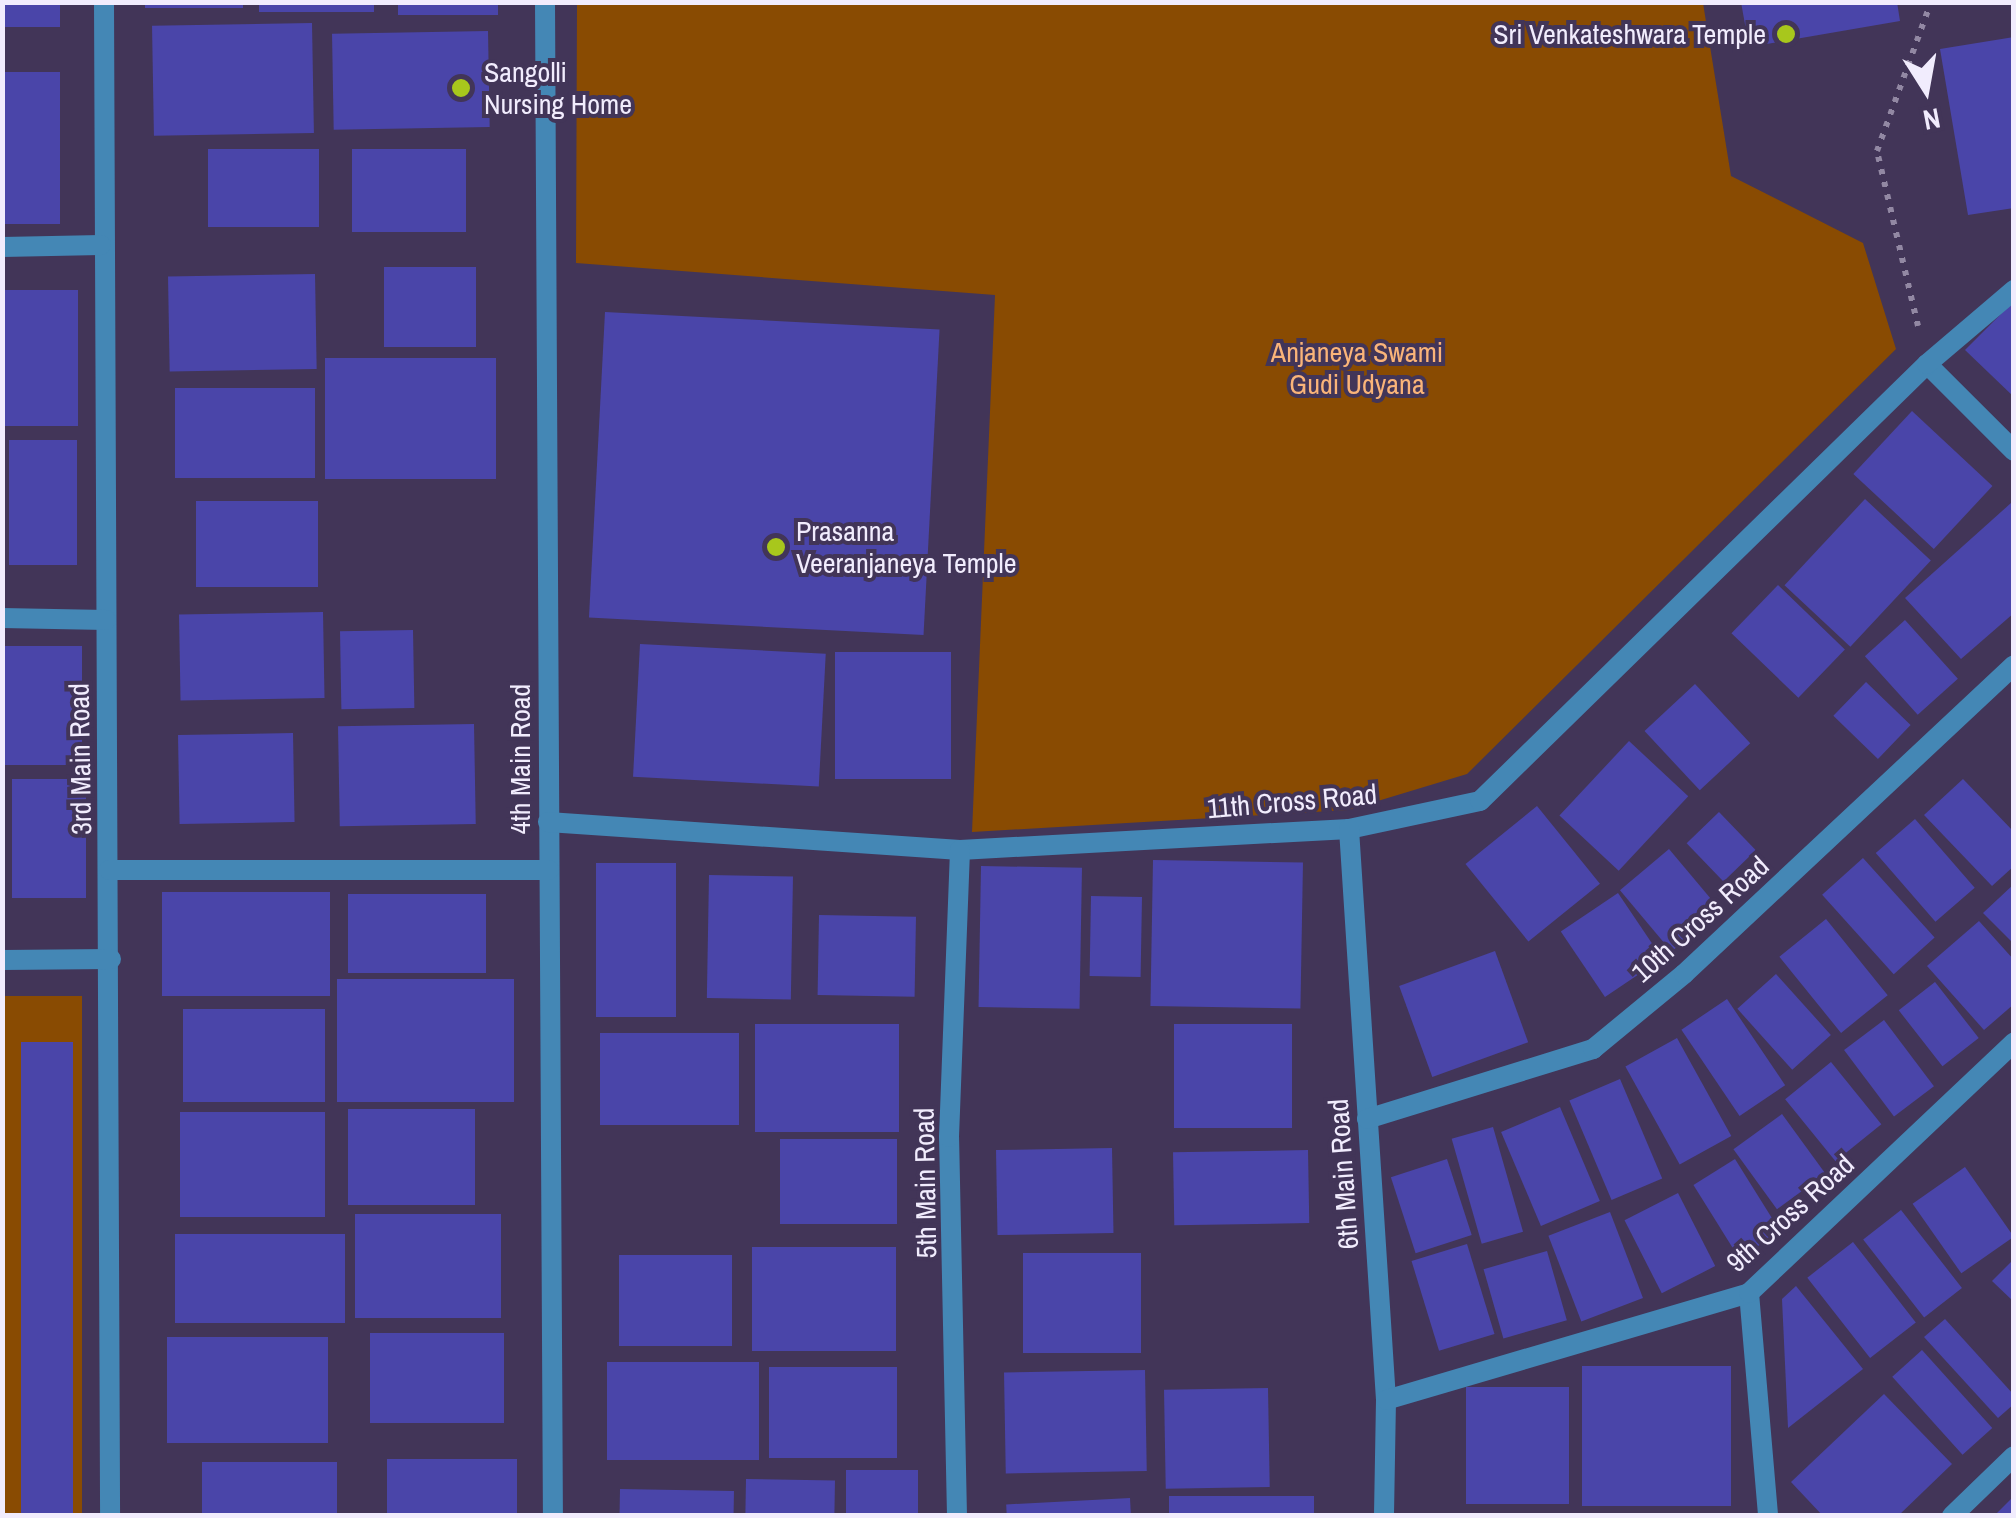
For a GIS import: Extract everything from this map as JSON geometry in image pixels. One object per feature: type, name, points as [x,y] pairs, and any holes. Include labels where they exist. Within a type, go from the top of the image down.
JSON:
[{"type":"street","name":"3rd Main Road","points":[[104,2],[110,1516]]},
{"type":"street","name":"4th Main Road","points":[[545,2],[553,1516]]},
{"type":"street","points":[[2,248],[102,245]]},
{"type":"street","name":"11th Cross Road","points":[[548,822],[960,850],[1349,829],[1480,801],[1927,364],[2014,290]]},
{"type":"street","points":[[1927,364],[2014,451]]},
{"type":"street","points":[[2,618],[106,620]]},
{"type":"street","name":"10th Cross Road","points":[[1367,1120],[1592,1049],[1684,974],[2014,665]]},
{"type":"street","name":"6th Main Road","points":[[1349,829],[1386,1400],[1384,1516]]},
{"type":"street","name":"5th Main Road","points":[[957,1516],[949,1137],[960,850]]},
{"type":"street","points":[[109,870],[549,870]]},
{"type":"street","points":[[2,960],[110,959]]},
{"type":"street","name":"9th Cross Road","points":[[1386,1400],[1750,1293],[2014,1042]]},
{"type":"street","points":[[1750,1293],[1768,1516]]},
{"type":"street","points":[[1952,1516],[2014,1456]]},
{"type":"path","points":[[1927,364],[1877,151],[1931,2]]},
{"type":"green space","name":"Anjaneya Swami Gudi Udyana","points":[[577,3],[1703,3],[1731,176],[1863,243],[1896,349],[1467,774],[1348,810],[972,832],[995,295],[576,263]]},
{"type":"green space","points":[[3,996],[82,996],[82,1516],[3,1516]]},
{"type":"building","points":[[2,2],[60,2],[60,27],[2,27]]},
{"type":"building","points":[[145,2],[243,2],[243,8],[145,8]]},
{"type":"building","points":[[259,2],[374,2],[374,12],[259,12]]},
{"type":"building","points":[[398,2],[498,2],[498,15],[398,15]]},
{"type":"building","name":"Sri Venkateshwara Temple","points":[[1741,2],[1897,2],[1900,21],[1749,47]]},
{"type":"building","points":[[312,23],[314,133],[154,136],[152,26]]},
{"type":"building","points":[[488,31],[490,127],[334,130],[332,34]]},
{"type":"building","points":[[2014,37],[2014,208],[1968,215],[1940,49]]},
{"type":"building","points":[[2,72],[60,72],[60,224],[2,224]]},
{"type":"building","points":[[208,149],[319,149],[319,227],[208,227]]},
{"type":"building","points":[[352,149],[466,149],[466,232],[352,232]]},
{"type":"building","points":[[384,267],[476,267],[476,347],[384,347]]},
{"type":"building","points":[[315,274],[317,369],[170,372],[168,277]]},
{"type":"building","points":[[2,290],[78,290],[78,426],[2,426]]},
{"type":"building","points":[[2014,301],[2014,397],[1965,350]]},
{"type":"building","points":[[605,312],[940,330],[924,635],[589,618]]},
{"type":"building","points":[[325,358],[496,358],[496,479],[325,479]]},
{"type":"building","points":[[175,388],[315,388],[315,478],[175,478]]},
{"type":"building","points":[[1912,411],[1992,486],[1934,549],[1853,474]]},
{"type":"building","points":[[9,440],[77,440],[77,565],[9,565]]},
{"type":"building","points":[[1865,499],[1931,560],[1850,647],[1785,585]]},
{"type":"building","points":[[196,501],[318,501],[318,587],[196,587]]},
{"type":"building","points":[[2011,503],[2014,613],[1961,659],[1905,598]]},
{"type":"building","points":[[1778,585],[1845,650],[1798,698],[1731,633]]},
{"type":"building","points":[[323,612],[325,698],[181,701],[179,615]]},
{"type":"building","points":[[1905,620],[1958,679],[1918,715],[1865,656]]},
{"type":"building","points":[[413,630],[414,708],[341,709],[340,631]]},
{"type":"building","points":[[640,644],[826,654],[819,787],[633,777]]},
{"type":"building","points":[[3,646],[82,646],[82,765],[3,765]]},
{"type":"building","points":[[835,652],[951,652],[951,779],[835,779]]},
{"type":"building","points":[[1866,682],[1911,725],[1878,759],[1833,716]]},
{"type":"building","points":[[1695,684],[1750,743],[1700,790],[1645,731]]},
{"type":"building","points":[[474,724],[476,824],[340,826],[338,726]]},
{"type":"building","points":[[293,733],[295,822],[180,824],[178,735]]},
{"type":"building","points":[[1629,741],[1688,796],[1619,871],[1559,816]]},
{"type":"building","points":[[12,779],[86,779],[86,898],[12,898]]},
{"type":"building","points":[[1963,779],[2014,832],[2014,866],[1992,886],[1924,815]]},
{"type":"building","points":[[1537,806],[1600,884],[1528,942],[1466,864]]},
{"type":"building","points":[[1719,812],[1756,850],[1723,881],[1687,843]]},
{"type":"building","points":[[1915,819],[1975,888],[1935,922],[1876,853]]},
{"type":"building","points":[[1669,849],[1720,910],[1671,951],[1620,890]]},
{"type":"building","points":[[1863,858],[1935,938],[1894,974],[1822,895]]},
{"type":"building","points":[[1153,860],[1303,863],[1300,1009],[1150,1006]]},
{"type":"building","points":[[596,863],[676,863],[676,1017],[596,1017]]},
{"type":"building","points":[[981,866],[1082,868],[1080,1009],[979,1007]]},
{"type":"building","points":[[709,875],[793,876],[791,999],[707,998]]},
{"type":"building","points":[[2014,884],[2014,944],[1983,913]]},
{"type":"building","points":[[162,892],[330,892],[330,996],[162,996]]},
{"type":"building","points":[[1618,893],[1662,958],[1605,997],[1561,932]]},
{"type":"building","points":[[348,894],[486,894],[486,973],[348,973]]},
{"type":"building","points":[[1091,896],[1142,897],[1141,977],[1090,976]]},
{"type":"building","points":[[819,915],[916,917],[915,997],[818,995]]},
{"type":"building","points":[[1826,919],[1888,995],[1841,1033],[1779,957]]},
{"type":"building","points":[[1979,921],[2014,960],[2014,1004],[1984,1030],[1927,966]]},
{"type":"building","points":[[1495,951],[1528,1042],[1432,1077],[1399,986]]},
{"type":"building","points":[[1776,974],[1831,1035],[1792,1070],[1737,1009]]},
{"type":"building","points":[[337,979],[514,979],[514,1102],[337,1102]]},
{"type":"building","points":[[1935,982],[1979,1038],[1942,1066],[1899,1010]]},
{"type":"building","points":[[1727,999],[1785,1085],[1740,1116],[1681,1030]]},
{"type":"building","points":[[183,1009],[325,1009],[325,1102],[183,1102]]},
{"type":"building","points":[[1884,1020],[1934,1086],[1894,1116],[1844,1050]]},
{"type":"building","points":[[755,1024],[899,1024],[899,1132],[755,1132]]},
{"type":"building","points":[[1174,1024],[1292,1024],[1292,1128],[1174,1128]]},
{"type":"building","points":[[600,1033],[739,1033],[739,1125],[600,1125]]},
{"type":"building","points":[[1677,1038],[1731,1136],[1680,1165],[1625,1067]]},
{"type":"building","points":[[21,1042],[73,1042],[73,1516],[21,1516]]},
{"type":"building","points":[[1831,1062],[1881,1124],[1835,1161],[1785,1099]]},
{"type":"building","points":[[1620,1079],[1662,1178],[1612,1200],[1569,1100]]},
{"type":"building","points":[[1560,1107],[1600,1201],[1541,1226],[1501,1132]]},
{"type":"building","points":[[348,1109],[475,1109],[475,1205],[348,1205]]},
{"type":"building","points":[[180,1112],[325,1112],[325,1217],[180,1217]]},
{"type":"building","points":[[1782,1114],[1825,1174],[1777,1209],[1733,1149]]},
{"type":"building","points":[[1493,1127],[1523,1232],[1482,1244],[1452,1139]]},
{"type":"building","points":[[780,1139],[897,1139],[897,1224],[780,1224]]},
{"type":"building","points":[[1112,1148],[1113,1233],[998,1235],[996,1150]]},
{"type":"building","points":[[1308,1150],[1309,1223],[1174,1225],[1173,1152]]},
{"type":"building","points":[[1447,1159],[1472,1235],[1416,1253],[1391,1177]]},
{"type":"building","points":[[1735,1159],[1781,1232],[1739,1258],[1693,1185]]},
{"type":"building","points":[[1965,1167],[2014,1237],[1961,1273],[1913,1204]]},
{"type":"building","points":[[1678,1193],[1715,1266],[1662,1293],[1625,1220]]},
{"type":"building","points":[[1901,1210],[1962,1288],[1924,1318],[1863,1240]]},
{"type":"building","points":[[1610,1212],[1643,1298],[1581,1322],[1548,1236]]},
{"type":"building","points":[[355,1214],[501,1214],[501,1318],[355,1318]]},
{"type":"building","points":[[175,1234],[345,1234],[345,1323],[175,1323]]},
{"type":"building","points":[[1853,1242],[1916,1322],[1870,1358],[1807,1278]]},
{"type":"building","points":[[1467,1244],[1494,1334],[1439,1351],[1412,1261]]},
{"type":"building","points":[[752,1247],[896,1247],[896,1351],[752,1351]]},
{"type":"building","points":[[1547,1251],[1567,1320],[1503,1338],[1484,1269]]},
{"type":"building","points":[[1023,1253],[1141,1253],[1141,1353],[1023,1353]]},
{"type":"building","points":[[619,1255],[732,1255],[732,1346],[619,1346]]},
{"type":"building","points":[[2014,1259],[2014,1302],[1992,1281]]},
{"type":"building","points":[[1796,1286],[1863,1369],[1788,1428],[1782,1299]]},
{"type":"building","points":[[1945,1319],[2014,1395],[2014,1404],[1998,1418],[1924,1337]]},
{"type":"building","points":[[370,1333],[504,1333],[504,1423],[370,1423]]},
{"type":"building","points":[[167,1337],[328,1337],[328,1443],[167,1443]]},
{"type":"building","points":[[1922,1350],[1992,1428],[1963,1455],[1892,1377]]},
{"type":"building","points":[[607,1362],[759,1362],[759,1460],[607,1460]]},
{"type":"building","points":[[1582,1366],[1731,1366],[1731,1506],[1582,1506]]},
{"type":"building","points":[[769,1367],[897,1367],[897,1458],[769,1458]]},
{"type":"building","points":[[1145,1370],[1147,1471],[1006,1473],[1004,1372]]},
{"type":"building","points":[[1466,1387],[1569,1387],[1569,1504],[1466,1504]]},
{"type":"building","points":[[1268,1388],[1270,1487],[1166,1489],[1164,1390]]},
{"type":"building","points":[[1884,1394],[1952,1464],[1898,1516],[1823,1516],[1791,1482]]},
{"type":"building","points":[[387,1459],[517,1459],[517,1516],[387,1516]]},
{"type":"building","points":[[202,1462],[337,1462],[337,1516],[202,1516]]},
{"type":"building","points":[[846,1470],[918,1470],[918,1516],[846,1516]]},
{"type":"building","points":[[746,1479],[835,1481],[834,1516],[745,1516]]},
{"type":"building","points":[[620,1489],[734,1491],[734,1516],[620,1516]]},
{"type":"building","points":[[1169,1496],[1314,1496],[1314,1516],[1169,1516]]},
{"type":"building","points":[[2014,1496],[2014,1516],[1994,1516]]},
{"type":"building","points":[[1130,1498],[1131,1516],[1007,1516],[1006,1504]]},
{"type":"place","name":"Sri Venkateshwara Temple","points":[[1786,34]]},
{"type":"place","name":"Sangolli Nursing Home","points":[[461,88]]},
{"type":"place","name":"Prasanna Veeranjaneya Temple","points":[[776,547]]}]
